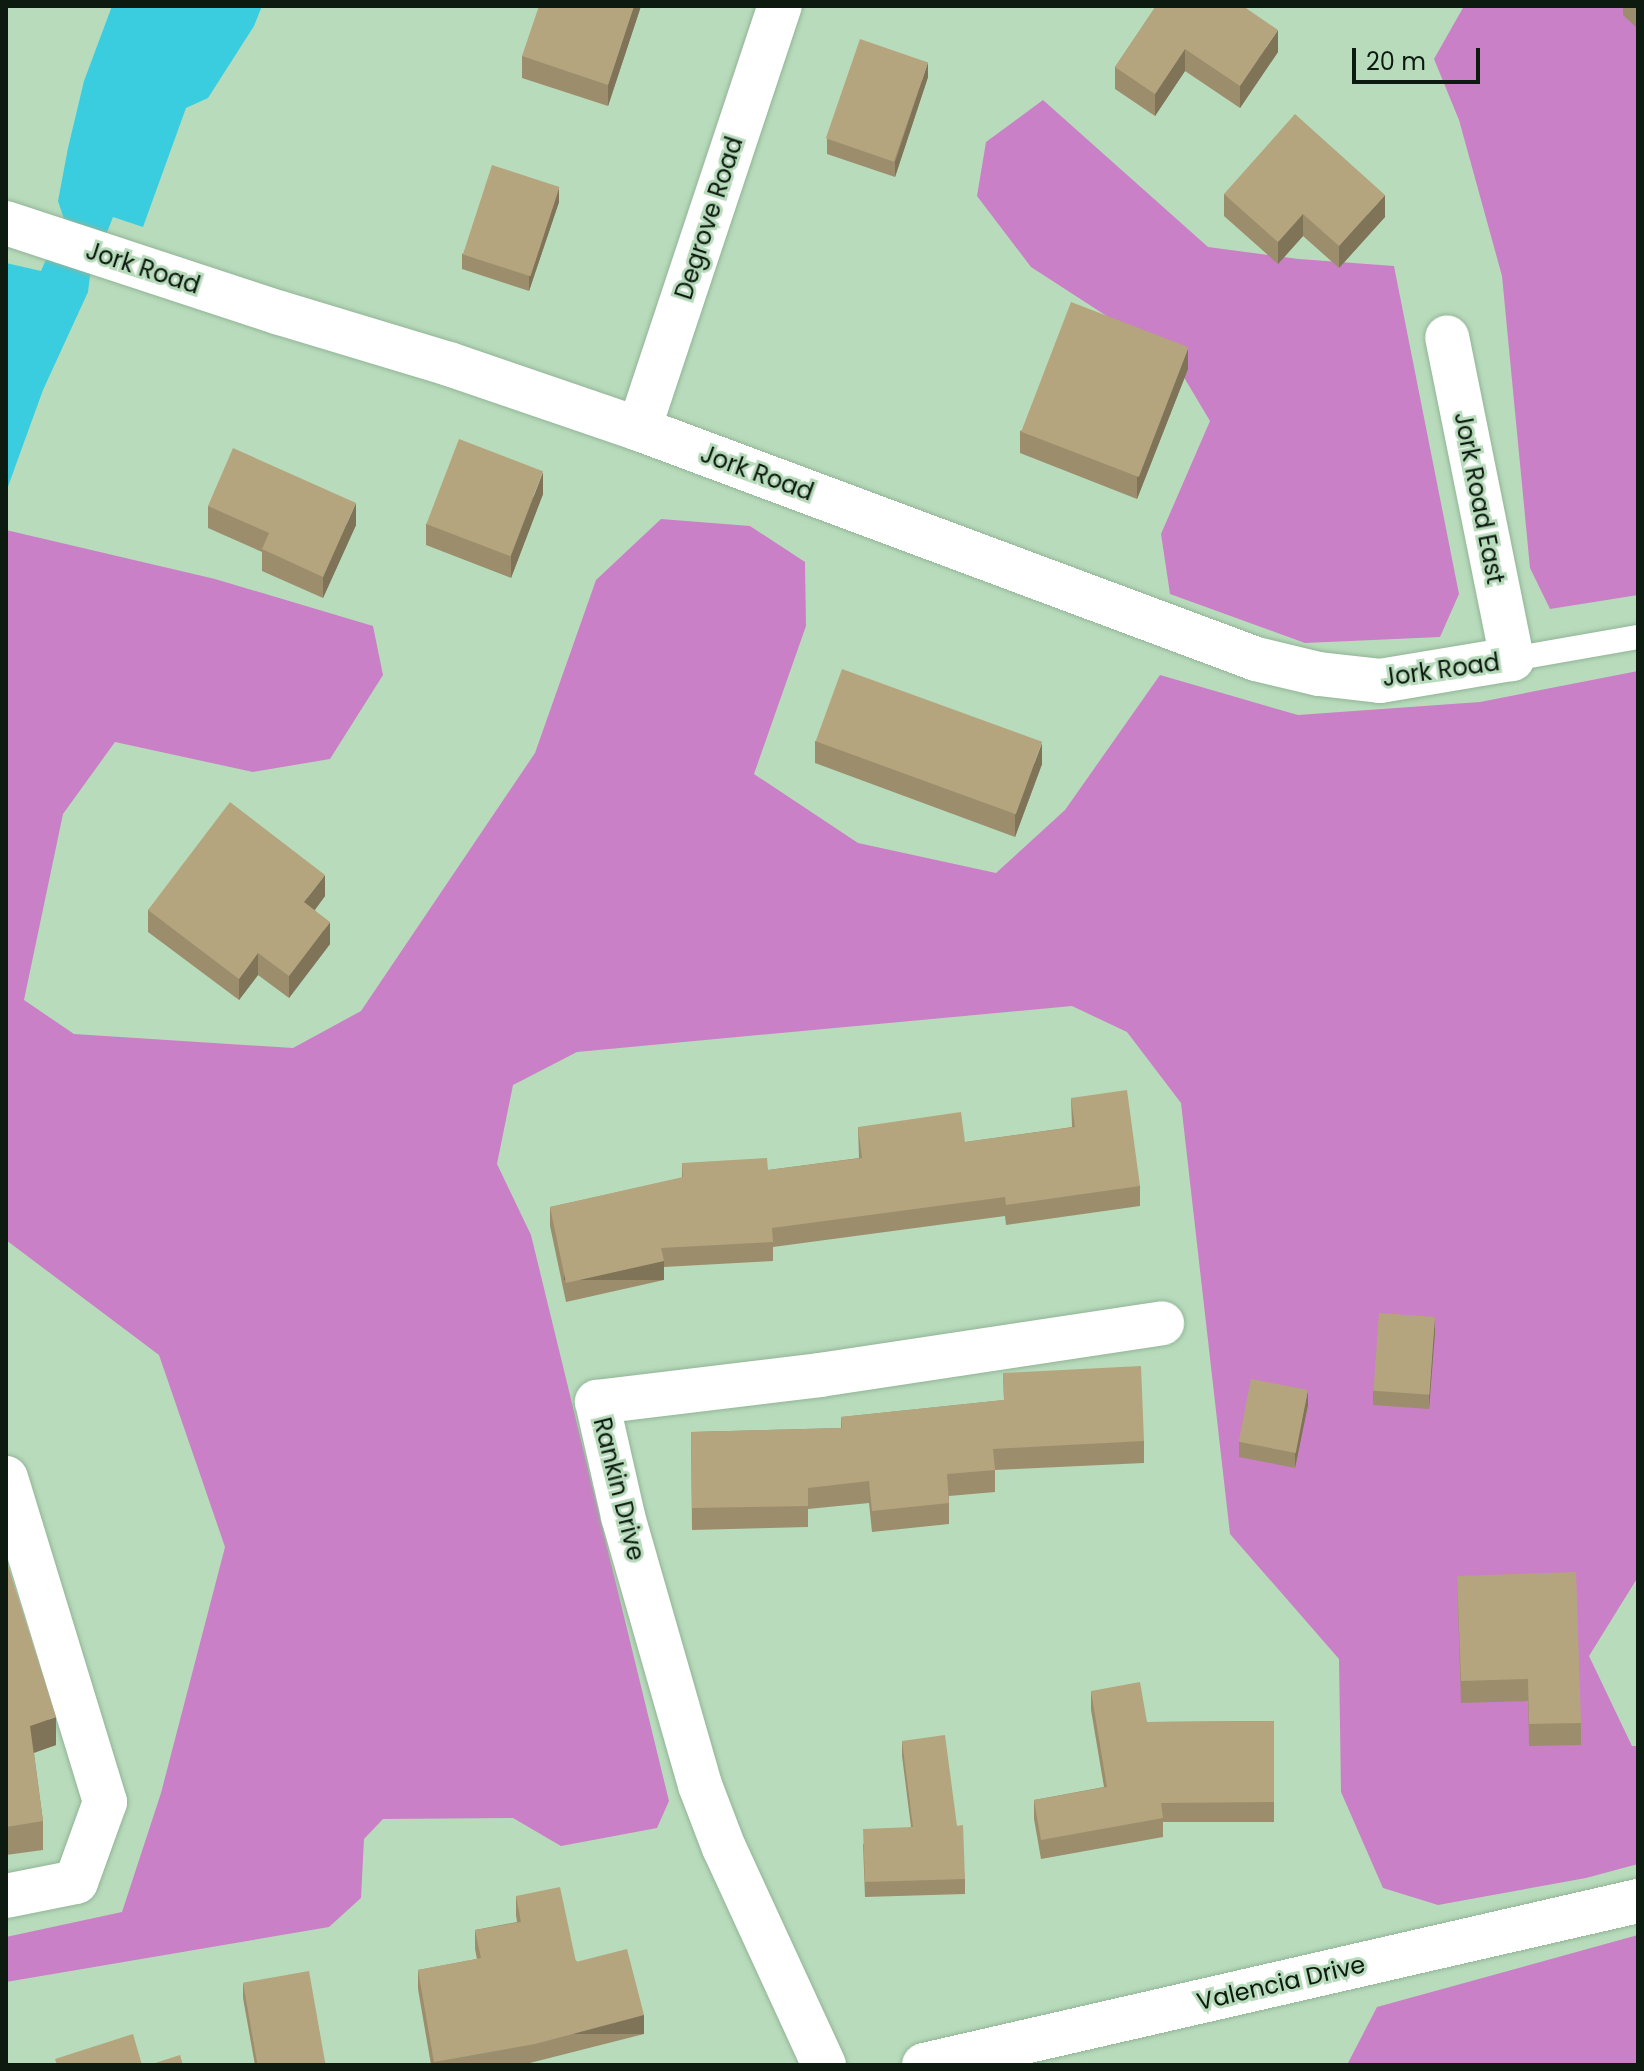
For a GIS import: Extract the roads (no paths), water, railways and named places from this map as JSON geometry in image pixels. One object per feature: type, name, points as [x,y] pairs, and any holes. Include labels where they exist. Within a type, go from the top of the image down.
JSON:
[{"type":"street","name":"Degrove Road","points":[[639,429],[780,6]]},
{"type":"street","name":"Jork Road","points":[[6,223],[449,364],[639,429],[1256,659],[1319,674],[1380,681],[1512,659]]},
{"type":"street","name":"Jork Road East","points":[[1447,337],[1512,659]]},
{"type":"street","name":"Rankin Drive","points":[[824,2065],[724,1848],[700,1785],[623,1516],[597,1402],[820,1375],[1162,1323]]},
{"type":"street","points":[[6,1478],[105,1802],[76,1882],[6,1896]]},
{"type":"street","name":"Valencia Drive","points":[[924,2065],[1638,1901]]},
{"type":"lane","points":[[1512,659],[1638,637]]},
{"type":"water","points":[[112,6],[262,6],[254,26],[208,98],[186,108],[143,227],[113,217],[90,276],[88,292],[43,390],[6,492],[6,263],[41,271],[64,219],[58,201],[68,148],[84,81]]}]
